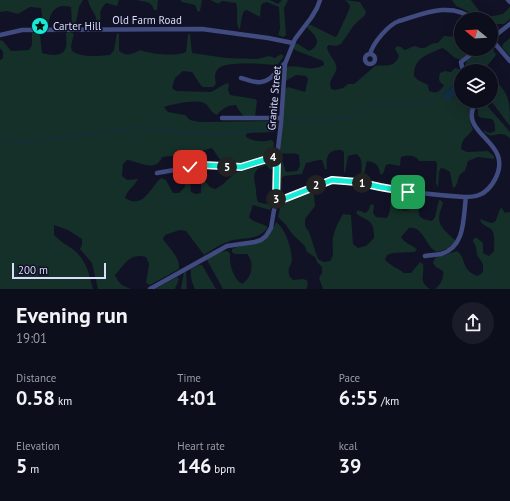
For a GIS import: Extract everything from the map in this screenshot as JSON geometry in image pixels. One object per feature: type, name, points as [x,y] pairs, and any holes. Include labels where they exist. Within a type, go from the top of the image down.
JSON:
[{"type":"street","name":"Granite Street","points":[[150,289],[227,246],[255,242],[266,236],[271,228],[276,202],[277,156],[283,75],[293,43],[311,18],[320,0]]},
{"type":"street","points":[[370,54],[374,46],[388,28],[398,21],[446,9],[462,12]]},
{"type":"street","points":[[498,33],[510,24]]},
{"type":"street","name":"Old Farm Road","points":[[0,35],[22,30],[40,29],[202,29],[293,43]]},
{"type":"street","points":[[498,47],[510,61]]},
{"type":"street","points":[[461,64],[463,60],[468,56]]},
{"type":"street","points":[[241,78],[256,82],[264,82],[275,74],[286,62]]},
{"type":"street","points":[[276,202],[332,180],[357,182],[408,192],[466,197],[479,196],[489,188],[498,172],[500,164],[498,155],[474,124],[472,115],[473,108]]},
{"type":"street","points":[[222,118],[281,118]]},
{"type":"street","points":[[157,173],[203,165],[241,167],[277,156]]},
{"type":"street","points":[[425,256],[441,254],[449,250],[459,241],[466,197]]},
{"type":"green space","points":[[0,0],[83,0],[79,7],[75,26],[72,25],[71,7],[62,6],[55,9],[48,24],[45,26],[41,24],[41,8],[30,7],[18,14],[7,11],[0,12]]},
{"type":"green space","points":[[88,0],[119,0],[117,6],[106,3],[103,6],[100,25],[97,23]]},
{"type":"green space","points":[[137,0],[158,0],[157,10],[154,10],[148,2]]},
{"type":"green space","points":[[180,0],[202,0],[200,11],[198,12],[195,5],[182,2]]},
{"type":"green space","points":[[210,0],[270,0],[278,4],[282,0],[288,0],[284,8],[286,35],[283,37],[278,35],[280,29],[279,7],[267,2],[263,3],[261,6],[260,17],[247,10],[244,11],[239,29],[237,23],[236,3],[222,1],[218,3]]},
{"type":"green space","points":[[345,0],[360,2],[366,12],[365,15],[354,25],[341,44],[336,46],[329,45],[327,47],[337,68],[330,83],[331,89],[335,90],[343,88],[348,84],[354,84],[375,66],[395,63],[399,56],[395,49],[397,46],[405,50],[414,46],[425,48],[438,43],[444,36],[454,37],[454,56],[467,56],[459,59],[456,58],[442,48],[419,61],[416,65],[414,76],[418,80],[428,85],[429,91],[436,92],[439,91],[444,85],[439,80],[440,73],[445,71],[451,72],[454,69],[454,85],[443,95],[448,100],[454,96],[454,108],[471,108],[470,122],[473,129],[464,139],[461,149],[467,152],[488,151],[494,156],[494,159],[478,157],[468,161],[465,171],[459,176],[456,186],[453,188],[450,172],[441,168],[439,172],[438,187],[436,183],[437,163],[435,161],[419,161],[414,157],[404,156],[401,157],[400,166],[390,164],[386,165],[383,174],[380,174],[379,168],[376,164],[367,161],[362,178],[359,156],[356,154],[348,156],[345,173],[344,152],[341,150],[336,150],[328,155],[327,169],[325,169],[322,160],[319,160],[306,163],[302,174],[284,176],[282,178],[281,196],[279,196],[280,160],[282,160],[286,172],[297,171],[300,166],[299,155],[279,153],[285,89],[288,87],[305,92],[308,79],[306,76],[296,75],[286,81],[286,67],[313,68],[324,65],[323,61],[295,50],[293,47],[294,44],[298,44],[309,51],[316,45],[317,40],[307,28],[308,25],[311,25],[335,37],[337,36],[350,5]]},
{"type":"green space","points":[[452,0],[471,0],[480,12],[469,12],[456,6]]},
{"type":"green space","points":[[510,7],[510,19],[504,24],[498,24],[498,15],[503,14]]},
{"type":"green space","points":[[36,32],[40,35],[42,53],[52,55],[62,53],[66,45],[66,33],[70,32],[74,34],[71,46],[72,51],[85,56],[110,55],[114,50],[117,33],[119,34],[119,51],[125,54],[132,54],[140,50],[150,53],[182,54],[186,52],[188,35],[190,33],[192,53],[226,58],[257,59],[269,56],[275,58],[281,54],[284,56],[278,64],[274,65],[236,64],[222,66],[216,72],[216,84],[213,87],[203,87],[192,72],[183,71],[175,78],[172,88],[176,91],[211,92],[227,83],[229,84],[228,90],[230,95],[255,99],[257,101],[255,117],[243,115],[236,105],[225,108],[217,115],[202,102],[179,103],[164,107],[168,112],[185,115],[190,120],[200,122],[278,122],[274,132],[246,134],[246,137],[255,141],[272,140],[274,143],[272,153],[248,162],[233,165],[223,163],[212,148],[191,154],[162,157],[159,162],[152,166],[127,160],[123,164],[122,176],[127,180],[138,179],[125,198],[131,201],[137,201],[146,196],[161,178],[166,180],[173,193],[179,193],[185,187],[184,172],[189,171],[191,192],[196,194],[201,193],[201,169],[204,168],[207,172],[205,181],[210,187],[215,189],[222,185],[236,172],[259,167],[270,160],[273,161],[273,170],[266,165],[256,171],[254,177],[258,202],[270,205],[272,207],[270,210],[253,205],[249,217],[253,221],[268,227],[260,235],[226,242],[204,255],[186,231],[180,230],[165,235],[163,239],[174,253],[178,261],[179,269],[150,285],[146,283],[149,264],[146,257],[135,256],[131,258],[115,275],[121,284],[132,289],[98,289],[92,263],[80,249],[82,239],[68,230],[54,225],[54,235],[74,250],[82,259],[87,268],[93,289],[0,289],[0,60],[3,58],[3,52],[0,48],[0,40],[3,41],[11,51],[29,50],[32,45],[32,33]]},
{"type":"green space","points":[[510,38],[510,56],[502,47],[503,44]]},
{"type":"green space","points":[[472,56],[495,56],[489,64],[465,64],[467,60]]},
{"type":"green space","points":[[498,84],[508,98],[510,109],[510,126],[496,108],[498,108]]},
{"type":"green space","points":[[478,108],[489,108],[510,132],[510,138],[502,134],[490,135],[484,132],[484,130],[489,133],[495,131],[494,122],[491,119],[478,116]]},
{"type":"green space","points":[[312,191],[314,195],[315,206],[305,219],[305,226],[309,232],[318,259],[324,262],[330,261],[332,258],[333,237],[343,214],[351,215],[353,244],[358,248],[366,246],[374,238],[374,232],[370,222],[356,213],[358,210],[365,213],[368,211],[371,204],[374,205],[373,213],[376,217],[387,218],[392,193],[395,193],[398,196],[395,206],[397,209],[405,211],[411,209],[414,195],[417,196],[419,201],[419,215],[421,218],[432,221],[435,217],[439,200],[442,201],[443,204],[440,211],[439,221],[443,229],[456,241],[450,247],[437,252],[430,246],[418,230],[409,228],[401,237],[405,242],[417,250],[414,252],[393,253],[387,255],[385,260],[404,273],[411,273],[420,262],[423,264],[424,283],[430,289],[323,289],[319,278],[322,273],[322,267],[317,262],[315,257],[307,252],[305,246],[293,235],[278,217],[281,204]]},
{"type":"green space","points":[[501,207],[505,213],[510,212],[510,289],[435,289],[440,283],[443,271],[436,267],[433,263],[435,258],[457,251],[469,271],[478,276],[483,272],[483,264],[477,255],[476,247],[473,241],[474,238],[477,238],[483,243],[483,253],[489,256],[494,251],[493,232],[490,228],[482,224],[480,219],[491,223],[495,222]]},
{"type":"green space","points":[[276,222],[283,229],[290,250],[292,259],[289,269],[290,277],[293,280],[307,280],[308,285],[306,289],[223,289],[207,260],[212,256],[228,251],[230,254],[232,270],[236,278],[242,284],[250,274],[252,266],[251,262],[247,254],[235,254],[232,252],[232,249],[258,243],[263,240],[272,231]]},
{"type":"green space","points":[[202,265],[216,289],[195,289],[191,269]]},
{"type":"green space","points":[[184,272],[186,272],[187,289],[181,289]]},
{"type":"green space","points":[[177,277],[179,279],[175,289],[155,289]]},
{"type":"water","points":[[454,85],[454,96],[448,101],[443,98],[443,95]]},
{"type":"waterway","points":[[506,46],[510,44]]},
{"type":"waterway","points":[[473,64],[491,56]]},
{"type":"waterway","points":[[285,122],[356,117],[376,104],[427,103],[454,82]]},
{"type":"waterway","points":[[498,102],[510,116]]},
{"type":"waterway","points":[[0,139],[24,143],[138,127],[178,132],[227,134],[277,125]]},
{"type":"place","name":"Carter Hill","points":[[40,26]]},
{"type":"route","points":[[190,167],[215,165],[234,168],[277,156],[276,202],[332,180],[357,182],[408,192]]}]
